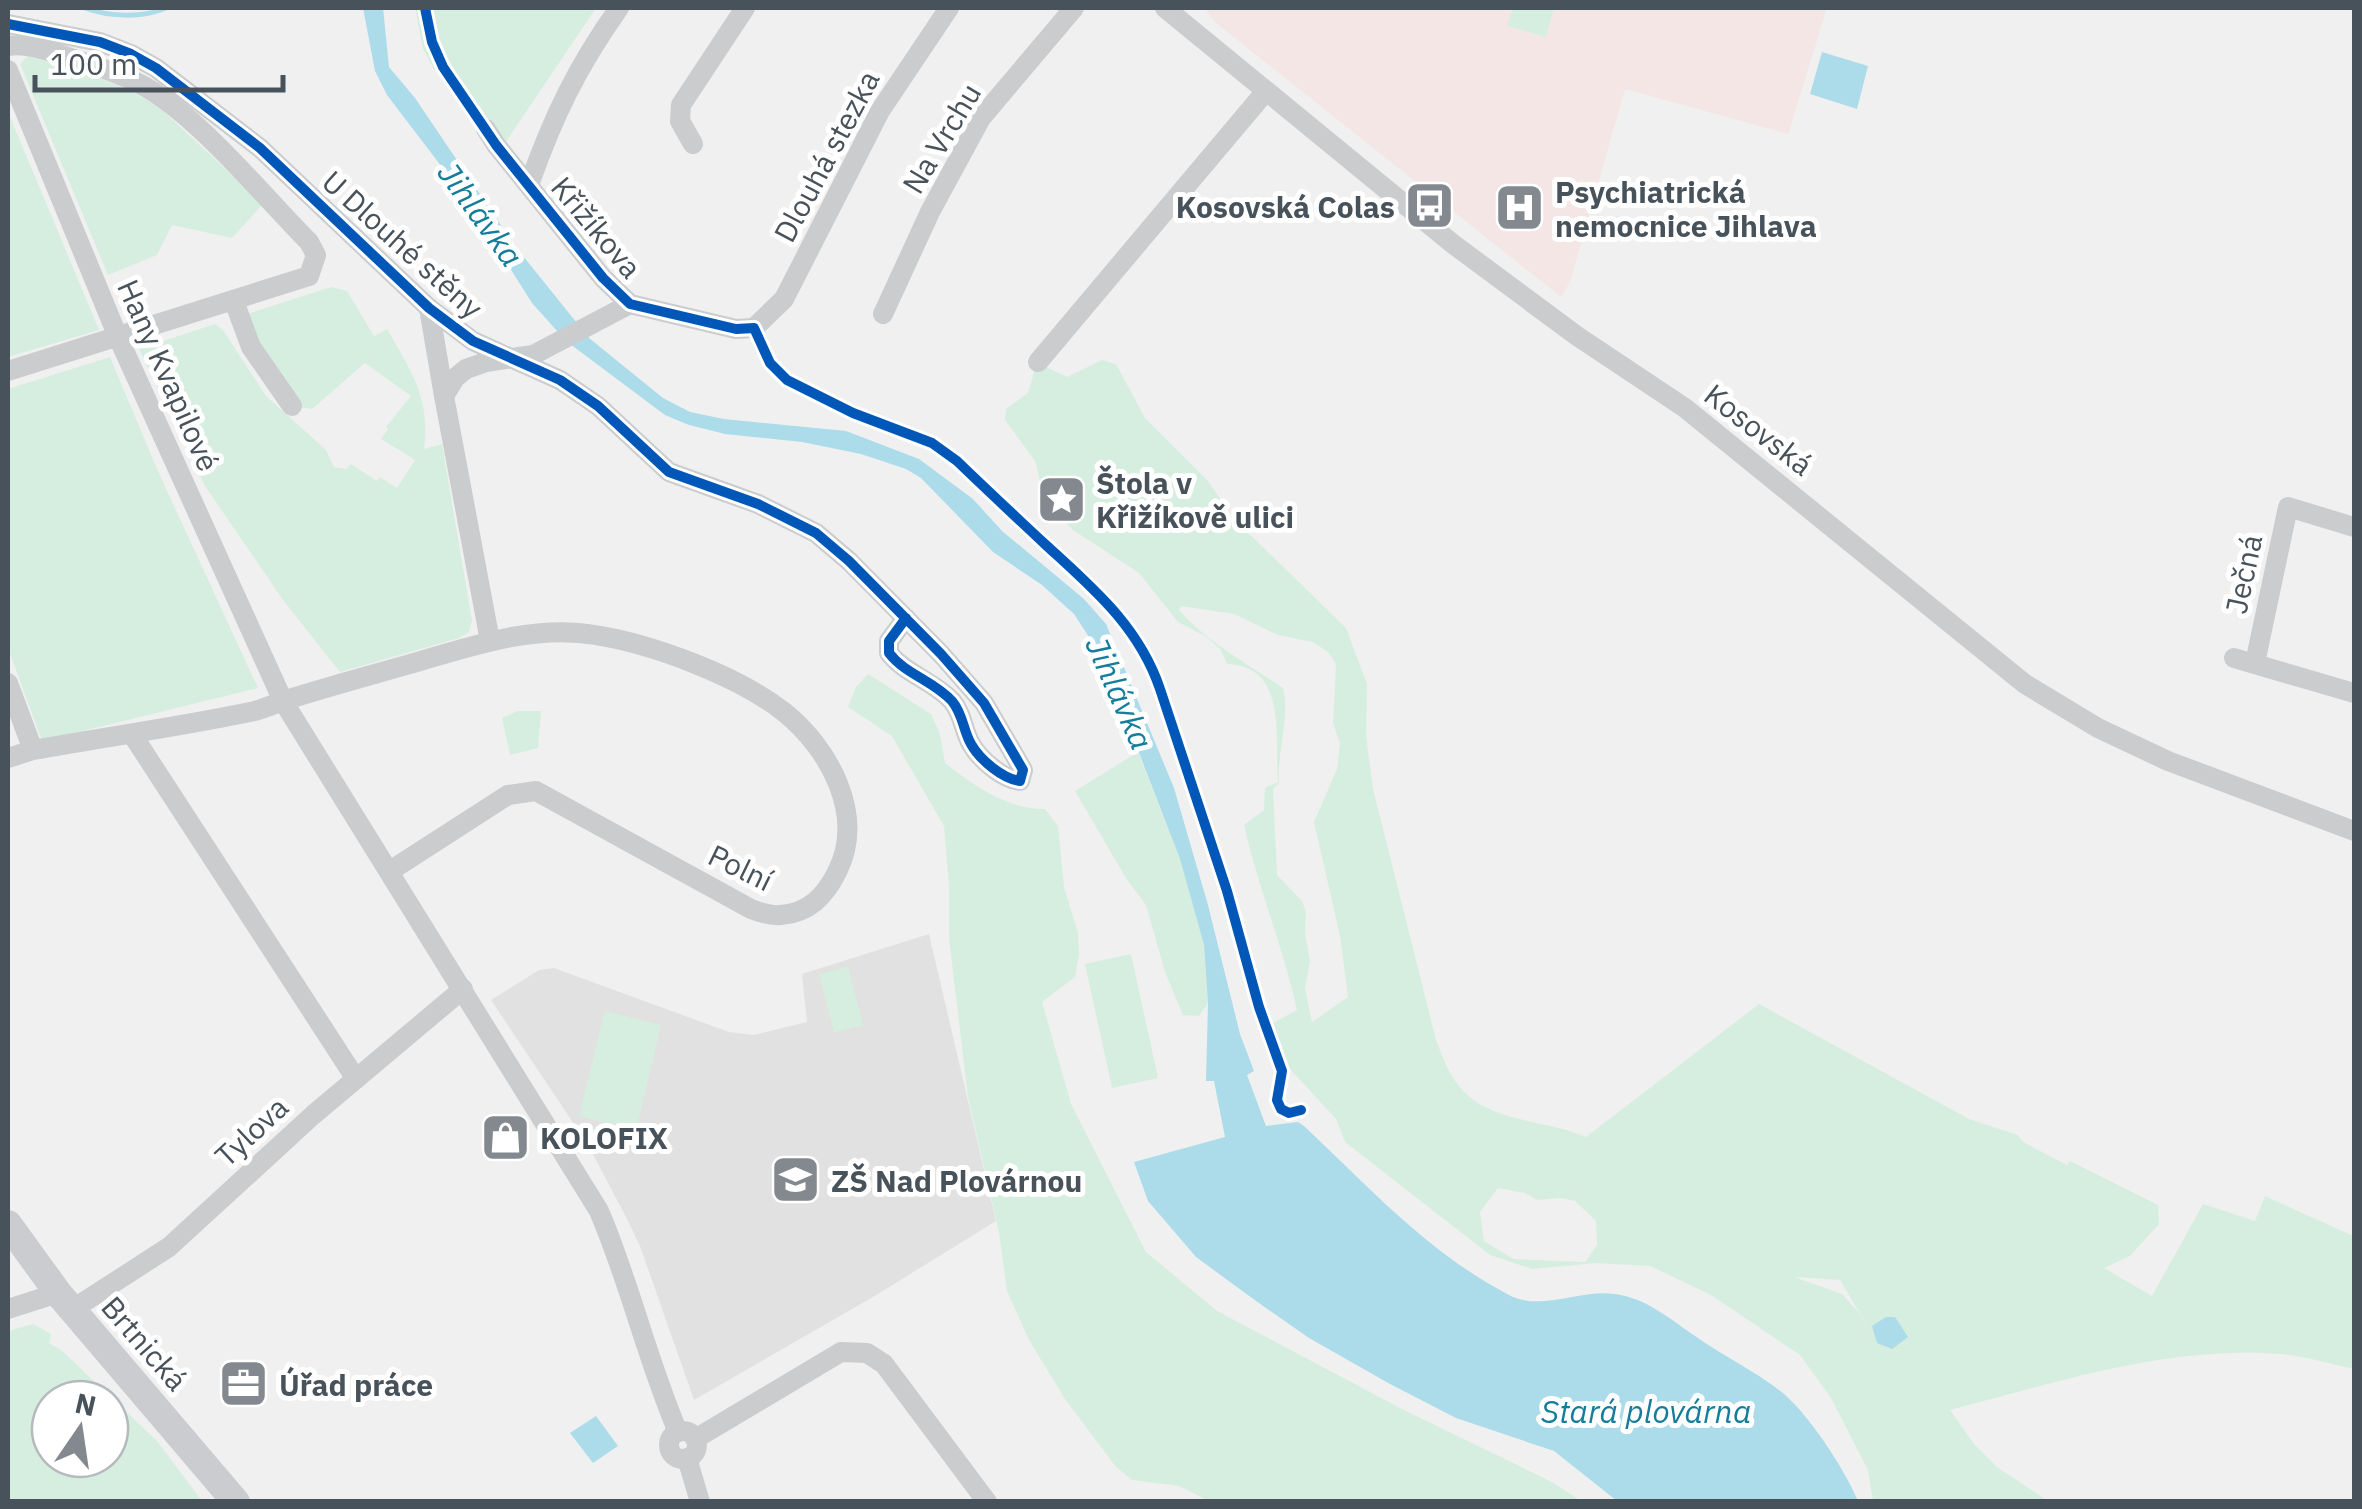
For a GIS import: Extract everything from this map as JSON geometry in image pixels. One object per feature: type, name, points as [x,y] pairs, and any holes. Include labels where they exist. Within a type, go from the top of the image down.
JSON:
[{"type":"main road","name":"Brtnická","points":[[8,1224],[65,1301],[236,1502]]},
{"type":"street","points":[[528,185],[560,101],[619,8]]},
{"type":"street","points":[[693,144],[680,121],[682,105],[745,8]]},
{"type":"street","name":"Dlouhá stezka","points":[[754,328],[784,299],[880,112],[948,8]]},
{"type":"street","name":"Na Vrchu","points":[[883,314],[930,212],[981,118],[1074,8]]},
{"type":"street","name":"Kosovská","points":[[1165,8],[1453,244],[1577,336],[1685,408],[2025,684],[2098,728],[2168,761],[2354,830]]},
{"type":"street","name":"U Dlouhé stěny","points":[[8,24],[100,42],[156,68],[260,148],[429,308],[472,341],[560,380],[598,406],[669,472],[758,504],[816,533],[850,561],[906,618],[984,704],[1024,770],[1020,782],[1005,778],[974,749],[960,711],[951,701],[889,653],[889,641],[906,618]]},
{"type":"street","name":"U Dlouhé stěny","points":[[8,46],[38,48],[141,85],[216,146],[308,242],[316,255],[309,276],[234,301]]},
{"type":"street","name":"Hany Kvapilové","points":[[8,70],[118,337],[284,701]]},
{"type":"street","points":[[1038,362],[1266,91]]},
{"type":"street","name":"Křižíkova","points":[[486,128],[496,146],[603,278],[630,304],[736,329],[754,328]]},
{"type":"street","points":[[8,371],[234,301],[251,347],[292,406]]},
{"type":"street","name":"Křižíkova","points":[[595,322],[630,304]]},
{"type":"street","name":"U Dlouhé stěny","points":[[429,308],[444,396]]},
{"type":"street","name":"U Dlouhé stěny","points":[[444,396],[466,368],[532,355],[595,322]]},
{"type":"street","points":[[444,396],[490,641]]},
{"type":"street","name":"Ječná","points":[[2354,527],[2288,507],[2244,661],[2354,693]]},
{"type":"street","name":"Polní","points":[[8,758],[33,750],[253,712],[490,641],[546,633],[594,634],[655,650],[713,673],[783,711],[817,747],[839,785],[848,831],[841,864],[820,898],[799,913],[776,916],[764,914],[536,791],[508,795],[390,871]]},
{"type":"street","points":[[8,683],[33,750]]},
{"type":"street","points":[[284,701],[599,1211],[617,1252],[665,1403],[687,1443],[700,1502]]},
{"type":"street","points":[[132,734],[356,1079]]},
{"type":"street","name":"Tylova","points":[[8,1309],[65,1301],[169,1247],[462,989]]},
{"type":"street","points":[[687,1443],[841,1352],[867,1354],[884,1364],[987,1502]]},
{"type":"shaded area","name":"Psychiatrická nemocnice Jihlava","points":[[1204,8],[1827,8],[1788,134],[1625,89],[1570,282],[1561,297],[1216,23]]},
{"type":"shaded area","name":"ZŠ Nad Plovárnou","points":[[929,934],[996,1221],[694,1400],[640,1246],[625,1215],[588,1145],[491,1000],[539,970],[554,968],[729,1032],[754,1035],[807,1022],[802,974]]},
{"type":"green space","points":[[415,8],[596,8],[505,143],[479,132],[433,67],[423,49]]},
{"type":"green space","points":[[1513,8],[1554,8],[1546,37],[1507,26]]},
{"type":"green space","points":[[28,56],[97,77],[146,99],[263,204],[232,238],[172,225],[157,255],[108,275],[20,64]]},
{"type":"green space","points":[[8,112],[99,330],[8,357]]},
{"type":"green space","points":[[331,287],[347,291],[374,336],[387,329],[422,400],[424,449],[442,444],[472,621],[469,632],[459,638],[340,672],[283,600],[205,486],[139,349],[215,324],[223,330],[266,396],[326,450],[334,467],[346,469],[351,464],[377,481],[380,477],[397,488],[415,460],[381,439],[411,396],[365,363],[312,409],[290,406],[238,317]]},
{"type":"green space","points":[[110,357],[258,688],[42,741],[8,648],[8,389]]},
{"type":"green space","points":[[1102,360],[1116,364],[1145,418],[1208,481],[1235,520],[1346,628],[1367,684],[1366,736],[1373,789],[1436,1040],[1464,1092],[1495,1112],[1586,1137],[1759,1004],[1969,1119],[2018,1135],[2023,1142],[2067,1165],[2070,1161],[2158,1205],[2159,1224],[2130,1256],[2104,1268],[2152,1296],[2203,1204],[2255,1221],[2265,1196],[2351,1235],[2354,1231],[2354,1369],[2280,1354],[2195,1355],[2113,1368],[1950,1410],[1974,1444],[1997,1467],[2048,1501],[1873,1501],[1868,1470],[1831,1398],[1800,1355],[1711,1295],[1650,1266],[1596,1263],[1532,1269],[1490,1255],[1345,1142],[1336,1119],[1290,1069],[1273,1023],[1297,1010],[1244,825],[1264,810],[1265,788],[1278,782],[1276,727],[1269,691],[1261,677],[1247,668],[1227,664],[1221,650],[1207,637],[1178,622],[1139,573],[1073,530],[1045,501],[1035,461],[1005,420],[1006,409],[1028,393],[1035,369],[1042,365],[1067,377]],"holes":[[[1181,606],[1234,614],[1278,635],[1313,642],[1328,652],[1336,664],[1333,723],[1340,744],[1337,769],[1314,822],[1340,936],[1348,997],[1312,1022],[1305,988],[1310,961],[1306,912],[1302,901],[1277,875],[1273,789],[1279,783],[1283,688],[1202,632],[1179,610]],[[1498,1188],[1525,1193],[1537,1200],[1575,1201],[1596,1221],[1597,1245],[1585,1262],[1514,1259],[1484,1241],[1480,1212]],[[1794,1277],[1840,1280],[1872,1334],[1842,1294]]]},
{"type":"green space","points":[[868,674],[931,714],[940,734],[945,763],[1004,801],[1045,809],[1058,826],[1064,887],[1078,933],[1079,954],[1075,977],[1042,1002],[1071,1104],[1146,1252],[1217,1311],[1404,1410],[1552,1482],[1581,1501],[1209,1501],[1179,1486],[1132,1480],[1116,1467],[1065,1399],[1029,1340],[1007,1291],[999,1232],[968,1097],[949,939],[944,826],[892,736],[848,707],[856,687]]},
{"type":"green space","points":[[517,711],[541,711],[538,748],[510,755],[502,718]]},
{"type":"green space","points":[[1138,752],[1180,859],[1204,945],[1208,1003],[1199,1016],[1183,1015],[1165,972],[1146,905],[1075,791]]},
{"type":"green space","points":[[1131,954],[1158,1078],[1112,1088],[1085,964]]},
{"type":"green space","points":[[848,967],[863,1025],[834,1032],[819,974]]},
{"type":"green space","points":[[605,1011],[661,1025],[636,1130],[579,1116]]},
{"type":"green space","points":[[33,1324],[51,1334],[49,1343],[92,1379],[30,1379],[30,1479],[130,1479],[130,1415],[157,1441],[202,1501],[8,1501],[8,1331]]},
{"type":"water","name":"Stará plovárna","points":[[363,8],[383,8],[389,67],[415,98],[515,246],[589,338],[663,398],[690,412],[846,431],[919,459],[973,499],[1002,531],[1084,599],[1106,624],[1174,788],[1240,1034],[1254,1071],[1247,1075],[1266,1126],[1298,1122],[1304,1126],[1426,1239],[1509,1295],[1521,1300],[1548,1301],[1615,1294],[1657,1310],[1790,1399],[1824,1441],[1858,1501],[1617,1501],[1554,1451],[1456,1418],[1309,1338],[1196,1257],[1148,1201],[1134,1162],[1225,1137],[1214,1081],[1206,1081],[1208,1003],[1204,945],[1180,859],[1102,657],[1074,614],[1042,585],[993,552],[921,478],[906,469],[861,454],[802,442],[725,434],[689,425],[665,415],[566,341],[532,303],[467,200],[387,95],[375,71]]},
{"type":"water","points":[[1822,52],[1868,66],[1857,109],[1810,94]]},
{"type":"water","points":[[1886,1317],[1895,1317],[1908,1337],[1892,1349],[1877,1343],[1872,1326]]},
{"type":"water","points":[[596,1416],[618,1446],[593,1463],[570,1433]]},
{"type":"waterway","points":[[85,8],[126,15],[166,8]]},
{"type":"cycle path","points":[[425,8],[432,42],[443,67],[496,145],[603,278],[630,304],[736,329],[754,328],[770,363],[787,380],[853,413],[932,443],[957,461],[1113,610],[1140,647],[1160,689],[1282,1071],[1277,1100],[1281,1109],[1289,1113],[1301,1110]]},
{"type":"cycle path","points":[[8,24],[100,42],[156,68],[260,148],[429,308],[473,341],[560,380],[598,406],[669,472],[758,504],[816,533],[849,561],[941,654],[984,703],[1023,770],[1020,781],[1006,777],[986,762],[971,744],[952,701],[889,653],[889,641],[906,618]]},
{"type":"place","name":"Kosovská Colas","points":[[1430,206]]},
{"type":"place","name":"Psychiatrická nemocnice Jihlava","points":[[1520,208]]},
{"type":"place","name":"Štola v Křižíkově ulici","points":[[1061,499]]},
{"type":"place","name":"KOLOFIX","points":[[505,1137]]},
{"type":"place","name":"ZŠ Nad Plovárnou","points":[[796,1180]]},
{"type":"place","name":"Úřad práce","points":[[244,1384]]},
{"type":"water label","name":"Jihlávka","points":[[481,214]]},
{"type":"water label","name":"Jihlávka","points":[[1120,693]]}]
